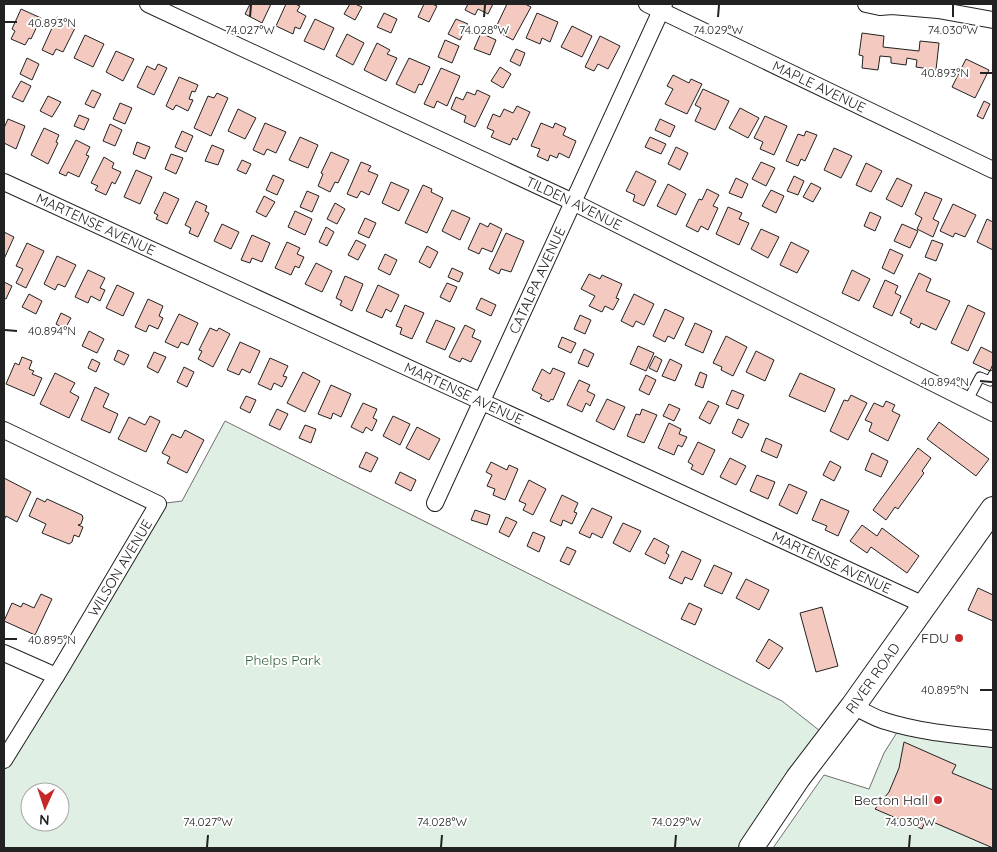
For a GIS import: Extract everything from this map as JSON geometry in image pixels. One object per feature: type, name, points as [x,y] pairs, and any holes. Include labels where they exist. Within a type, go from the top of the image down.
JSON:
[{"type":"main road","name":"RIVER ROAD","points":[[751,848],[798,778],[853,706],[924,605],[990,520]]},
{"type":"street","name":"TILDEN AVENUE","points":[[148,4],[573,202],[993,413]]},
{"type":"street","points":[[866,4],[880,7],[892,6],[938,10],[993,20]]},
{"type":"street","name":"CATALPA AVENUE","points":[[435,503],[573,202],[657,6]]},
{"type":"street","name":"MAPLE AVENUE","points":[[657,6],[993,170]]},
{"type":"street","name":"MARTENSE AVENUE","points":[[4,182],[924,605]]},
{"type":"street","name":"WILSON AVENUE","points":[[4,430],[158,504],[4,760]]},
{"type":"street","points":[[4,653],[56,676]]},
{"type":"street","points":[[853,706],[883,721],[901,726],[993,739]]},
{"type":"lane","points":[[968,400],[980,377],[990,382],[993,375]]},
{"type":"green space","name":"Phelps Park","points":[[225,421],[782,701],[829,738],[751,848],[4,848],[4,760],[158,504],[182,501]]},
{"type":"green space","points":[[901,726],[993,739],[993,848],[773,848],[824,775],[869,789],[884,753]]},
{"type":"building","points":[[250,4],[271,4],[262,23],[245,14]]},
{"type":"building","points":[[286,4],[300,6],[297,11],[306,16],[300,29],[295,27],[293,34],[276,26]]},
{"type":"building","points":[[350,4],[362,7],[355,20],[344,14]]},
{"type":"building","points":[[424,4],[437,6],[429,22],[418,17]]},
{"type":"building","points":[[468,4],[493,4],[488,14],[478,9],[475,15],[465,10]]},
{"type":"building","points":[[507,4],[525,4],[531,7],[513,40],[502,34],[504,28],[497,25]]},
{"type":"building","points":[[21,9],[41,18],[31,39],[29,38],[25,45],[11,39],[15,31],[12,29]]},
{"type":"building","points":[[384,13],[397,19],[391,33],[377,27]]},
{"type":"building","points":[[537,13],[558,22],[550,42],[542,38],[540,44],[526,38]]},
{"type":"building","points":[[57,17],[76,26],[63,52],[56,49],[53,55],[42,50]]},
{"type":"building","points":[[315,19],[334,28],[324,50],[304,41]]},
{"type":"building","points":[[456,19],[468,24],[460,40],[448,34]]},
{"type":"building","points":[[572,26],[592,36],[582,57],[561,47]]},
{"type":"building","points":[[481,33],[496,40],[490,55],[474,49]]},
{"type":"building","points":[[862,33],[884,36],[883,47],[919,51],[920,41],[939,43],[936,70],[916,67],[917,60],[907,58],[906,65],[891,63],[891,57],[880,56],[878,70],[862,68],[863,56],[859,55]]},
{"type":"building","points":[[347,34],[364,43],[353,65],[336,56]]},
{"type":"building","points":[[85,35],[104,44],[93,67],[74,58]]},
{"type":"building","points":[[600,36],[620,46],[608,69],[598,64],[594,71],[585,67]]},
{"type":"building","points":[[445,40],[459,46],[452,63],[438,57]]},
{"type":"building","points":[[377,43],[390,50],[387,54],[397,58],[386,81],[364,70]]},
{"type":"building","points":[[516,49],[525,53],[520,66],[510,61]]},
{"type":"building","points":[[116,51],[134,59],[123,81],[106,72]]},
{"type":"building","points":[[27,58],[39,64],[32,80],[20,74]]},
{"type":"building","points":[[409,58],[430,67],[422,85],[419,84],[415,93],[396,84]]},
{"type":"building","points":[[966,59],[989,70],[975,98],[952,87]]},
{"type":"building","points":[[158,64],[167,68],[154,95],[137,87],[147,66],[155,70]]},
{"type":"building","points":[[500,67],[511,74],[503,88],[491,81]]},
{"type":"building","points":[[441,68],[460,76],[447,106],[437,101],[434,108],[424,104]]},
{"type":"building","points":[[673,75],[689,83],[691,79],[702,84],[687,114],[665,104],[673,89],[667,86]]},
{"type":"building","points":[[179,77],[198,85],[195,92],[192,91],[189,99],[193,100],[188,111],[176,105],[173,110],[166,106]]},
{"type":"building","points":[[21,81],[31,86],[23,102],[12,97]]},
{"type":"building","points":[[703,89],[729,101],[715,130],[695,121],[701,108],[695,105]]},
{"type":"building","points":[[92,90],[101,94],[94,108],[85,104]]},
{"type":"building","points":[[477,90],[490,96],[475,127],[464,122],[466,116],[451,109],[456,97],[463,100],[467,92],[475,95]]},
{"type":"building","points":[[217,93],[228,98],[211,136],[194,128],[208,96],[214,98]]},
{"type":"building","points":[[48,96],[61,102],[52,117],[40,111]]},
{"type":"building","points":[[984,101],[990,104],[983,119],[977,116]]},
{"type":"building","points":[[120,103],[132,108],[125,124],[113,119]]},
{"type":"building","points":[[517,106],[530,112],[517,140],[513,138],[510,145],[491,137],[494,131],[487,128],[493,114],[500,117],[504,109],[513,113]]},
{"type":"building","points":[[740,108],[759,118],[748,138],[729,128]]},
{"type":"building","points":[[238,109],[256,118],[245,139],[228,131]]},
{"type":"building","points":[[79,115],[89,119],[84,130],[74,126]]},
{"type":"building","points":[[765,116],[787,126],[774,155],[760,149],[763,142],[754,138]]},
{"type":"building","points":[[8,119],[25,126],[16,149],[4,143],[4,128]]},
{"type":"building","points":[[660,119],[675,126],[670,137],[655,130]]},
{"type":"building","points":[[265,123],[286,132],[276,153],[267,149],[264,155],[253,150]]},
{"type":"building","points":[[541,123],[553,128],[555,123],[566,128],[563,135],[576,141],[569,158],[559,153],[557,158],[550,155],[548,161],[537,156],[540,149],[531,146]]},
{"type":"building","points":[[110,124],[122,130],[115,146],[103,141]]},
{"type":"building","points":[[44,128],[59,135],[56,142],[58,143],[48,164],[31,155]]},
{"type":"building","points":[[182,131],[193,136],[186,152],[175,147]]},
{"type":"building","points":[[806,131],[817,135],[805,161],[801,159],[798,166],[786,161],[798,134],[804,136]]},
{"type":"building","points":[[300,137],[318,145],[308,168],[289,160]]},
{"type":"building","points":[[650,137],[666,144],[661,154],[645,147]]},
{"type":"building","points":[[76,140],[90,147],[86,155],[89,156],[79,177],[68,172],[66,176],[59,173]]},
{"type":"building","points":[[137,142],[150,147],[145,159],[133,154]]},
{"type":"building","points":[[212,145],[224,150],[218,165],[205,161]]},
{"type":"building","points":[[676,147],[688,153],[680,170],[668,164]]},
{"type":"building","points":[[834,148],[852,156],[841,178],[824,170]]},
{"type":"building","points":[[331,152],[349,160],[338,183],[335,182],[330,192],[318,186],[323,174],[321,173]]},
{"type":"building","points":[[171,154],[183,158],[176,174],[165,169]]},
{"type":"building","points":[[104,157],[114,163],[112,168],[121,172],[115,184],[112,182],[106,195],[95,190],[98,186],[91,183]]},
{"type":"building","points":[[242,160],[251,164],[246,174],[237,170]]},
{"type":"building","points":[[361,162],[371,166],[368,171],[378,175],[369,195],[361,191],[357,198],[347,194]]},
{"type":"building","points":[[761,162],[775,168],[766,186],[752,179]]},
{"type":"building","points":[[866,163],[882,171],[871,192],[856,185]]},
{"type":"building","points":[[136,170],[152,177],[140,204],[124,197]]},
{"type":"building","points":[[636,171],[656,181],[644,206],[633,201],[635,195],[626,191]]},
{"type":"building","points":[[273,175],[284,180],[277,195],[266,190]]},
{"type":"building","points":[[794,176],[804,181],[798,195],[787,191]]},
{"type":"building","points":[[736,178],[748,184],[742,198],[729,193]]},
{"type":"building","points":[[897,178],[912,185],[902,207],[886,199]]},
{"type":"building","points":[[391,182],[409,190],[399,211],[382,203]]},
{"type":"building","points":[[811,183],[821,188],[813,202],[803,197]]},
{"type":"building","points":[[668,184],[686,194],[676,215],[657,206]]},
{"type":"building","points":[[423,185],[432,189],[431,192],[443,198],[427,233],[405,223]]},
{"type":"building","points":[[707,189],[719,195],[713,206],[718,208],[708,230],[701,226],[698,232],[686,226],[699,199],[702,200]]},
{"type":"building","points":[[771,190],[784,196],[776,213],[762,206]]},
{"type":"building","points":[[307,191],[319,196],[312,212],[300,207]]},
{"type":"building","points":[[164,192],[179,199],[167,224],[156,219],[158,215],[154,213]]},
{"type":"building","points":[[925,192],[942,199],[933,219],[939,222],[933,237],[917,229],[922,218],[915,214]]},
{"type":"building","points":[[264,196],[275,202],[266,217],[256,212]]},
{"type":"building","points":[[196,201],[207,206],[205,211],[209,213],[198,237],[189,233],[191,228],[185,225]]},
{"type":"building","points":[[335,203],[345,209],[337,224],[327,219]]},
{"type":"building","points":[[953,204],[976,215],[965,237],[955,233],[953,237],[940,231]]},
{"type":"building","points":[[728,207],[742,213],[739,219],[749,223],[739,245],[716,234]]},
{"type":"building","points":[[452,210],[470,218],[460,240],[442,231]]},
{"type":"building","points":[[295,211],[312,219],[305,235],[288,227]]},
{"type":"building","points":[[870,212],[881,217],[875,231],[864,226]]},
{"type":"building","points":[[365,218],[376,223],[369,238],[358,233]]},
{"type":"building","points":[[987,219],[993,222],[993,250],[977,242]]},
{"type":"building","points":[[480,223],[488,227],[490,223],[502,229],[492,252],[482,248],[479,254],[468,249]]},
{"type":"building","points":[[222,224],[239,232],[231,249],[214,241]]},
{"type":"building","points":[[902,224],[918,231],[910,248],[894,241]]},
{"type":"building","points":[[326,227],[334,232],[327,246],[319,242]]},
{"type":"building","points":[[761,229],[779,237],[768,258],[751,249]]},
{"type":"building","points":[[4,232],[14,237],[4,259]]},
{"type":"building","points":[[506,233],[524,241],[511,272],[501,269],[499,274],[489,269]]},
{"type":"building","points":[[252,235],[270,243],[262,262],[252,258],[250,263],[241,260]]},
{"type":"building","points":[[356,240],[366,245],[358,260],[348,255]]},
{"type":"building","points":[[932,240],[943,244],[936,261],[925,257]]},
{"type":"building","points":[[287,242],[300,248],[297,254],[304,257],[299,268],[295,266],[291,275],[275,268]]},
{"type":"building","points":[[791,242],[809,251],[797,273],[780,265]]},
{"type":"building","points":[[27,243],[44,251],[26,288],[16,283],[23,269],[16,266]]},
{"type":"building","points":[[427,246],[438,252],[430,268],[419,262]]},
{"type":"building","points":[[890,249],[903,255],[894,274],[882,268]]},
{"type":"building","points":[[385,254],[397,260],[390,275],[378,269]]},
{"type":"building","points":[[57,256],[76,265],[65,287],[58,284],[55,290],[44,284]]},
{"type":"building","points":[[316,263],[332,271],[322,292],[305,284]]},
{"type":"building","points":[[452,268],[463,273],[459,282],[448,277]]},
{"type":"building","points":[[88,270],[105,278],[100,288],[105,290],[100,301],[91,296],[88,303],[75,297]]},
{"type":"building","points":[[852,270],[870,279],[859,301],[842,293]]},
{"type":"building","points":[[919,273],[931,279],[926,291],[950,301],[936,330],[921,323],[919,328],[910,323],[912,319],[900,313]]},
{"type":"building","points":[[589,274],[600,279],[602,275],[622,284],[616,298],[619,299],[613,310],[605,306],[602,312],[589,306],[595,296],[581,289]]},
{"type":"building","points":[[345,276],[363,284],[352,311],[340,305],[342,301],[336,298]]},
{"type":"building","points":[[885,280],[898,286],[895,293],[901,296],[892,316],[873,307]]},
{"type":"building","points":[[4,282],[12,286],[6,299],[4,298]]},
{"type":"building","points":[[447,283],[457,287],[450,302],[440,297]]},
{"type":"building","points":[[117,285],[134,293],[123,316],[106,308]]},
{"type":"building","points":[[378,285],[399,295],[391,312],[386,309],[382,318],[366,311]]},
{"type":"building","points":[[29,294],[42,301],[36,314],[22,307]]},
{"type":"building","points":[[634,294],[654,304],[644,325],[636,321],[633,327],[621,321]]},
{"type":"building","points":[[481,298],[496,305],[491,316],[476,309]]},
{"type":"building","points":[[148,299],[163,306],[159,316],[163,318],[158,329],[149,325],[146,332],[135,327]]},
{"type":"building","points":[[405,305],[424,313],[412,339],[400,334],[402,328],[396,326]]},
{"type":"building","points":[[968,305],[985,313],[968,351],[951,343]]},
{"type":"building","points":[[665,309],[684,318],[674,339],[668,336],[665,342],[653,336]]},
{"type":"building","points":[[61,313],[71,318],[65,329],[56,324]]},
{"type":"building","points":[[179,314],[198,323],[188,345],[181,342],[178,348],[165,342]]},
{"type":"building","points":[[580,315],[591,320],[585,334],[574,329]]},
{"type":"building","points":[[436,320],[455,328],[445,350],[426,342]]},
{"type":"building","points":[[695,323],[712,331],[703,353],[685,345]]},
{"type":"building","points":[[465,325],[475,330],[472,337],[481,341],[471,362],[462,358],[460,362],[449,357]]},
{"type":"building","points":[[210,328],[217,331],[219,328],[230,334],[213,367],[198,359],[202,351],[199,350]]},
{"type":"building","points":[[89,331],[104,339],[97,353],[82,346]]},
{"type":"building","points":[[726,336],[747,347],[733,376],[721,370],[722,367],[713,363]]},
{"type":"building","points":[[562,337],[576,343],[571,353],[558,347]]},
{"type":"building","points":[[240,342],[260,351],[250,373],[242,369],[239,375],[227,370]]},
{"type":"building","points":[[638,346],[654,353],[646,371],[630,364]]},
{"type":"building","points":[[981,347],[993,353],[993,364],[990,371],[973,363]]},
{"type":"building","points":[[584,349],[594,354],[588,367],[578,363]]},
{"type":"building","points":[[118,350],[129,355],[124,365],[114,360]]},
{"type":"building","points":[[756,351],[774,360],[765,381],[746,372]]},
{"type":"building","points":[[154,352],[166,357],[158,373],[147,367]]},
{"type":"building","points":[[655,356],[662,360],[657,372],[649,368]]},
{"type":"building","points":[[22,357],[32,361],[29,369],[34,371],[32,374],[42,378],[34,396],[6,384],[15,363],[19,365]]},
{"type":"building","points":[[270,358],[288,366],[283,376],[287,377],[282,387],[274,383],[271,390],[258,384]]},
{"type":"building","points":[[92,359],[100,363],[96,372],[88,368]]},
{"type":"building","points":[[670,359],[682,365],[675,381],[662,376]]},
{"type":"building","points":[[184,367],[194,372],[187,387],[177,382]]},
{"type":"building","points":[[553,368],[565,373],[553,400],[551,399],[549,402],[540,398],[542,395],[532,390],[542,369],[550,374]]},
{"type":"building","points":[[303,372],[320,381],[305,412],[287,403]]},
{"type":"building","points":[[700,372],[707,375],[703,388],[695,385]]},
{"type":"building","points":[[55,373],[75,383],[70,392],[79,397],[69,418],[40,404]]},
{"type":"building","points":[[800,373],[835,389],[825,412],[789,396]]},
{"type":"building","points":[[646,375],[656,380],[649,395],[639,390]]},
{"type":"building","points":[[579,380],[590,385],[587,391],[595,395],[590,406],[586,403],[582,412],[567,405]]},
{"type":"building","points":[[331,385],[351,394],[341,417],[333,413],[331,419],[318,414]]},
{"type":"building","points":[[95,387],[109,394],[103,407],[118,414],[110,433],[81,420]]},
{"type":"building","points":[[732,390],[744,395],[738,409],[726,404]]},
{"type":"building","points":[[851,395],[867,403],[848,440],[830,431],[844,400],[848,401]]},
{"type":"building","points":[[246,396],[256,400],[250,413],[240,408]]},
{"type":"building","points":[[607,399],[625,407],[614,430],[596,421]]},
{"type":"building","points":[[708,401],[719,406],[710,424],[699,418]]},
{"type":"building","points":[[886,401],[895,405],[892,411],[900,415],[888,441],[869,431],[872,423],[865,420],[874,403],[883,407]]},
{"type":"building","points":[[363,403],[377,409],[373,418],[377,420],[372,431],[366,427],[363,433],[351,427]]},
{"type":"building","points":[[669,404],[680,409],[674,421],[663,416]]},
{"type":"building","points":[[277,409],[288,414],[280,430],[269,425]]},
{"type":"building","points":[[642,409],[657,415],[644,443],[627,436],[636,414],[640,415]]},
{"type":"building","points":[[150,416],[160,421],[146,452],[118,439],[129,417],[145,425]]},
{"type":"building","points":[[393,416],[410,424],[400,445],[383,436]]},
{"type":"building","points":[[738,419],[749,424],[742,438],[732,433]]},
{"type":"building","points":[[939,422],[989,459],[976,476],[927,439]]},
{"type":"building","points":[[669,423],[681,429],[679,434],[687,437],[682,447],[678,445],[674,455],[658,448]]},
{"type":"building","points":[[305,425],[316,429],[311,443],[299,438]]},
{"type":"building","points":[[417,427],[440,439],[429,460],[406,448]]},
{"type":"building","points":[[185,430],[204,440],[187,473],[167,463],[170,457],[162,453],[172,434],[181,438]]},
{"type":"building","points":[[766,438],[782,445],[777,458],[761,451]]},
{"type":"building","points":[[698,442],[715,450],[703,475],[691,469],[693,465],[688,462]]},
{"type":"building","points":[[918,448],[931,458],[922,471],[924,473],[898,509],[895,507],[886,520],[873,510]]},
{"type":"building","points":[[366,452],[378,458],[371,472],[359,467]]},
{"type":"building","points":[[872,453],[888,461],[881,477],[865,470]]},
{"type":"building","points":[[730,458],[746,466],[736,485],[720,477]]},
{"type":"building","points":[[830,461],[841,467],[834,481],[823,475]]},
{"type":"building","points":[[491,462],[507,470],[509,465],[518,469],[505,500],[493,495],[495,489],[487,486],[492,475],[486,472]]},
{"type":"building","points":[[400,472],[416,480],[411,491],[395,483]]},
{"type":"building","points":[[757,475],[775,482],[768,499],[750,491]]},
{"type":"building","points":[[4,478],[31,492],[17,522],[6,516],[4,520]]},
{"type":"building","points":[[529,480],[546,489],[533,515],[523,510],[526,504],[519,501]]},
{"type":"building","points":[[789,484],[807,492],[797,514],[779,505]]},
{"type":"building","points":[[562,495],[578,503],[574,512],[577,513],[572,524],[563,520],[561,526],[550,521]]},
{"type":"building","points":[[37,498],[45,502],[47,499],[82,515],[81,524],[78,525],[83,527],[79,537],[74,535],[72,542],[69,544],[42,533],[46,524],[29,516]]},
{"type":"building","points":[[821,499],[849,511],[838,536],[825,530],[827,526],[812,520]]},
{"type":"building","points":[[592,508],[612,517],[602,538],[592,533],[590,538],[579,533]]},
{"type":"building","points":[[475,510],[490,515],[487,525],[471,520]]},
{"type":"building","points":[[506,517],[517,522],[509,537],[499,532]]},
{"type":"building","points":[[623,523],[641,531],[630,552],[613,543]]},
{"type":"building","points":[[862,525],[877,536],[882,528],[919,556],[907,573],[871,547],[867,553],[850,541]]},
{"type":"building","points":[[533,532],[545,537],[539,552],[527,546]]},
{"type":"building","points":[[654,538],[669,546],[666,553],[669,555],[665,564],[645,554]]},
{"type":"building","points":[[567,547],[576,551],[569,565],[560,561]]},
{"type":"building","points":[[682,551],[701,560],[692,580],[685,577],[682,584],[669,578]]},
{"type":"building","points":[[714,565],[732,573],[722,594],[704,586]]},
{"type":"building","points":[[746,579],[769,590],[759,610],[736,598]]},
{"type":"building","points":[[978,588],[993,595],[993,621],[968,610]]},
{"type":"building","points":[[41,594],[52,599],[35,635],[4,621],[12,603],[21,607],[23,603],[34,608]]},
{"type":"building","points":[[689,603],[702,609],[695,625],[681,619]]},
{"type":"building","points":[[822,607],[838,666],[816,672],[800,613]]},
{"type":"building","points":[[769,639],[783,648],[769,669],[756,661]]},
{"type":"building","name":"Becton Hall","points":[[904,742],[956,765],[952,773],[993,790],[993,848],[926,819],[922,829],[875,809],[889,792],[899,768]]},
{"type":"place","name":"FDU","points":[[959,638]]},
{"type":"place","name":"Becton Hall","points":[[938,800]]}]
